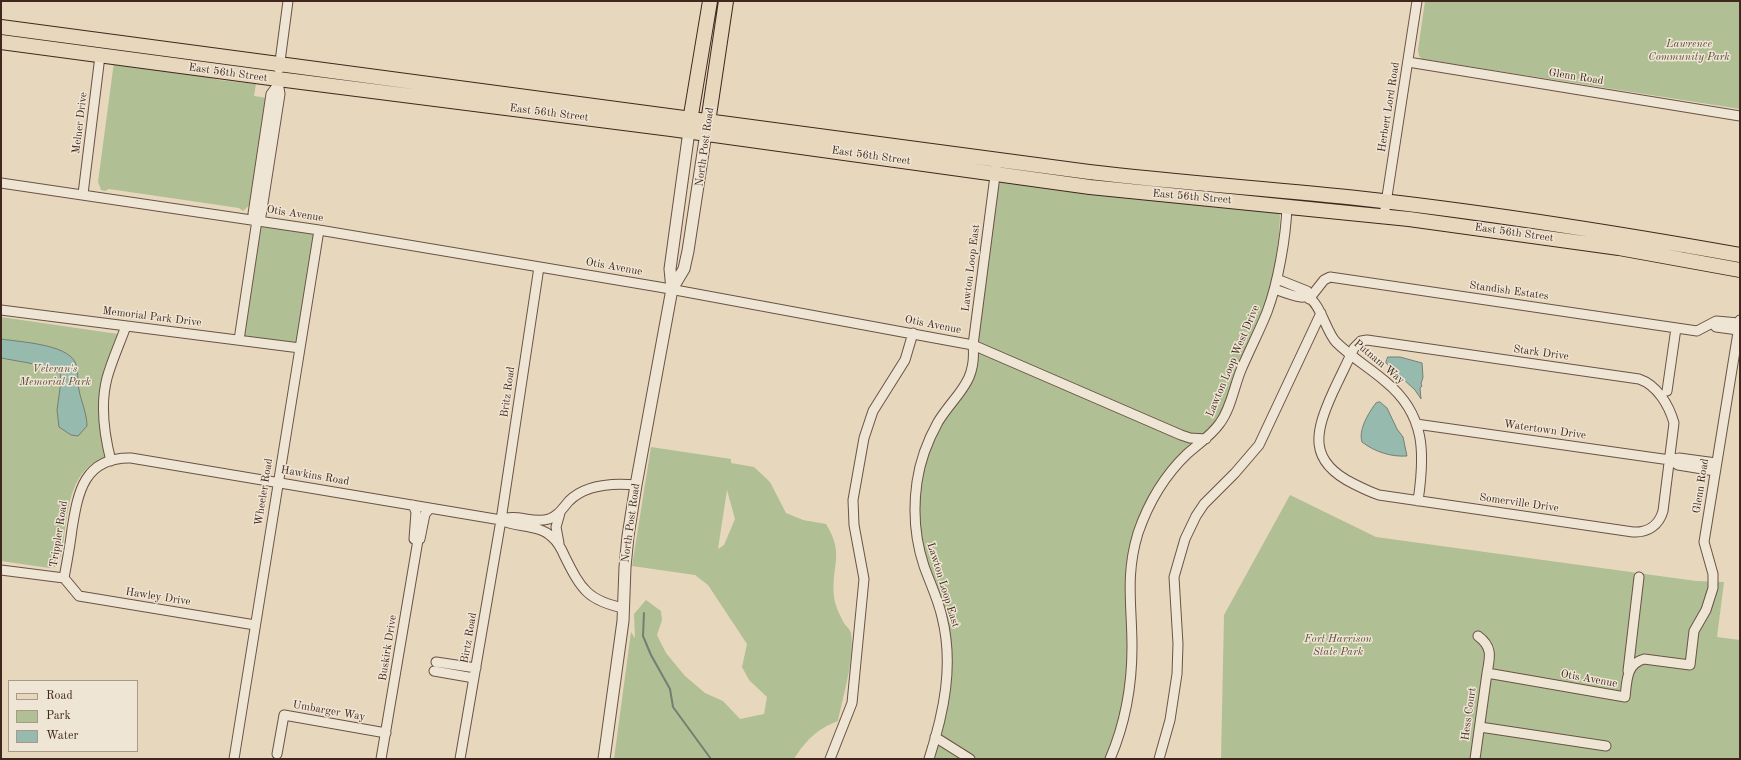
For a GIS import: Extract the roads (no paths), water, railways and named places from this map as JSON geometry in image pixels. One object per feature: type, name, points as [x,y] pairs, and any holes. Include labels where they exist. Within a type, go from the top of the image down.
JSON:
[{"type":"main road","name":"North Post Road","points":[[690,124],[710,1]]},
{"type":"main road","name":"North Post Road","points":[[707,127],[726,1]]},
{"type":"main road","name":"East 56th Street","points":[[1,27],[187,53],[279,76],[490,91],[559,100],[707,127],[1132,192],[1384,216],[1564,240],[1740,270]]},
{"type":"main road","name":"East 56th Street","points":[[1,42],[100,56],[279,76],[518,109],[690,124]]},
{"type":"main road","points":[[100,56],[106,49],[187,53]]},
{"type":"main road","points":[[433,98],[440,94],[485,97],[490,91]]},
{"type":"main road","points":[[518,109],[519,104],[522,102],[548,105],[554,104],[559,100]]},
{"type":"main road","name":"East 56th Street","points":[[707,127],[1096,173],[1386,202],[1615,233],[1740,255]]},
{"type":"street","points":[[238,340],[257,220],[254,214],[271,94],[279,76],[288,1]]},
{"type":"street","name":"Herbert Lord Road","points":[[1384,216],[1418,1]]},
{"type":"street","name":"Melner Drive","points":[[84,194],[100,56]]},
{"type":"street","name":"Glenn Road","points":[[1408,62],[1740,116]]},
{"type":"street","name":"North Post Road","points":[[604,759],[624,608],[626,560],[636,485],[672,289],[670,262],[690,124]]},
{"type":"street","name":"North Post Road","points":[[672,289],[684,269],[688,252],[707,127]]},
{"type":"street","name":"Lawton Loop East","points":[[929,759],[936,737],[947,689],[948,652],[939,605],[919,548],[915,519],[916,492],[921,463],[932,435],[943,415],[971,375],[974,361],[974,345],[996,171]]},
{"type":"street","name":"Otis Avenue","points":[[1,183],[84,194],[319,230],[672,289],[974,345],[1181,435],[1190,438],[1206,439]]},
{"type":"street","name":"Lawton Loop West Drive","points":[[1110,759],[1123,722],[1130,686],[1132,645],[1129,587],[1132,560],[1138,534],[1150,506],[1165,480],[1187,454],[1206,439],[1218,426],[1225,415],[1240,370],[1260,330],[1275,289],[1287,206]]},
{"type":"street","name":"Wheeler Road","points":[[234,759],[319,230]]},
{"type":"street","name":"Britz Road","points":[[500,520],[539,267]]},
{"type":"street","name":"Standish Estates","points":[[1308,298],[1324,280],[1330,277],[1697,331],[1713,324],[1716,327],[1739,327]]},
{"type":"street","name":"Putnam Way","points":[[1277,279],[1307,291],[1308,298],[1321,313],[1327,329],[1335,341],[1394,388],[1408,406],[1416,424],[1422,444],[1423,461],[1418,501]]},
{"type":"street","points":[[1275,289],[1308,298]]},
{"type":"street","name":"Memorial Park Drive","points":[[1,310],[300,348]]},
{"type":"street","points":[[1159,759],[1171,716],[1178,662],[1178,629],[1173,584],[1176,564],[1186,534],[1196,516],[1211,497],[1259,444],[1321,313]]},
{"type":"street","name":"Glenn Road","points":[[1691,651],[1694,631],[1706,610],[1713,588],[1713,574],[1704,542],[1740,320]]},
{"type":"street","points":[[111,460],[106,442],[104,404],[107,378],[126,326]]},
{"type":"street","points":[[1667,392],[1676,328]]},
{"type":"street","points":[[830,759],[852,703],[864,579],[854,525],[853,500],[864,438],[873,411],[906,359],[913,333]]},
{"type":"street","name":"Stark Drive","points":[[1351,354],[1357,343],[1367,340],[1642,381],[1657,391],[1672,417],[1674,428],[1670,460]]},
{"type":"street","name":"Somerville Drive","points":[[1351,354],[1320,423],[1319,441],[1324,458],[1341,477],[1373,493],[1418,501],[1642,532],[1653,527],[1661,518],[1670,460]]},
{"type":"street","name":"Watertown Drive","points":[[1416,424],[1670,460],[1678,465],[1716,467]]},
{"type":"street","name":"Hawkins Road","points":[[125,458],[278,482],[500,520],[508,524],[539,530],[548,533],[559,546],[578,582],[585,591],[601,602],[624,608]]},
{"type":"street","name":"Trippler Road","points":[[1,570],[64,578],[76,501],[81,487],[96,468],[111,460],[125,458]]},
{"type":"street","name":"Hawkins Road","points":[[500,520],[507,517],[541,520],[560,513],[575,497],[603,485],[615,483],[636,485]]},
{"type":"street","name":"Buskirk Drive","points":[[413,505],[416,512],[414,539],[418,540]]},
{"type":"street","name":"Buskirk Drive","points":[[381,759],[418,540],[420,539],[425,514],[430,508]]},
{"type":"street","points":[[559,546],[556,527],[560,513]]},
{"type":"street","name":"Birtz Road","points":[[460,759],[500,520]]},
{"type":"street","points":[[1628,672],[1639,577]]},
{"type":"street","name":"Hawley Drive","points":[[64,578],[79,596],[255,626]]},
{"type":"street","points":[[1478,636],[1484,640],[1488,648],[1490,659],[1487,673]]},
{"type":"street","name":"Otis Avenue","points":[[1487,673],[1625,697],[1628,672],[1634,663],[1644,659],[1690,665],[1691,651]]},
{"type":"street","points":[[436,662],[476,668]]},
{"type":"street","points":[[434,671],[474,678]]},
{"type":"street","name":"Hess Court","points":[[1475,759],[1487,673]]},
{"type":"street","name":"Umbarger Way","points":[[277,754],[284,715],[386,733]]},
{"type":"street","points":[[1480,726],[1606,746]]},
{"type":"street","points":[[936,737],[970,759]]},
{"type":"water","points":[[1,339],[53,348],[70,356],[75,362],[79,390],[87,426],[78,436],[71,435],[59,427],[57,410],[61,381],[60,373],[29,363],[1,358]]},
{"type":"water","points":[[1388,357],[1400,357],[1422,363],[1423,377],[1421,384],[1422,386],[1420,388],[1421,399],[1415,390],[1386,363]]},
{"type":"water","points":[[1380,402],[1387,408],[1397,429],[1403,437],[1407,456],[1395,456],[1383,453],[1372,449],[1362,442],[1361,437],[1365,421],[1376,403]]},
{"type":"waterway","points":[[644,613],[643,636],[651,655],[670,689],[673,707],[711,759]]},
{"type":"park label","name":"Lawrence Community Park","points":[[1689,50]]},
{"type":"park label","name":"Veteran's Memorial Park","points":[[55,375]]},
{"type":"park label","name":"Fort Harrison State Park","points":[[1338,645]]}]
